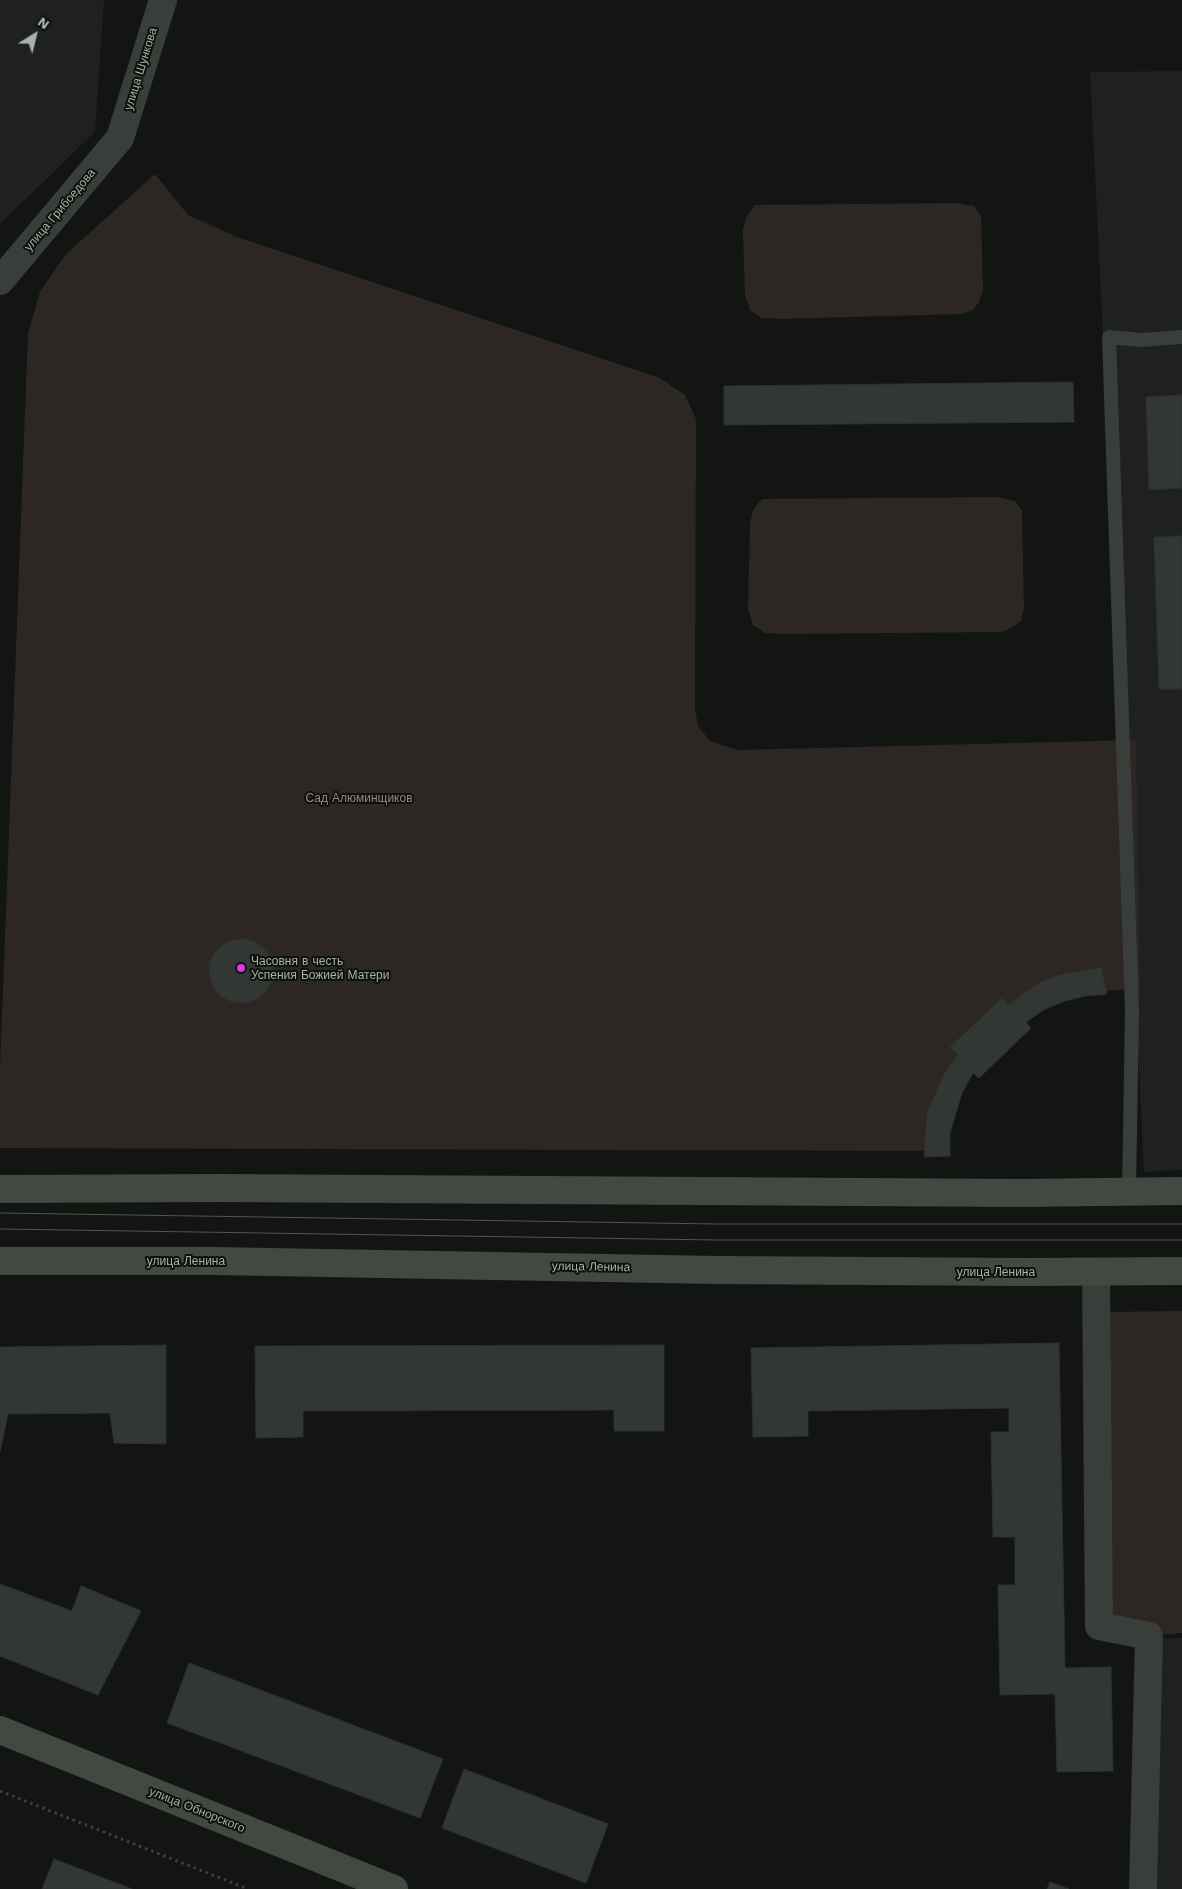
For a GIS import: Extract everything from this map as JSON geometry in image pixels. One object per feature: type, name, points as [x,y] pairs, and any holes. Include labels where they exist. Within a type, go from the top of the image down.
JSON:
[{"type":"main road","points":[[0,1189],[219,1188],[1021,1193],[1182,1191]]},
{"type":"main road","name":"улица Ленина","points":[[0,1261],[214,1261],[707,1270],[1096,1273],[1182,1270]]},
{"type":"main road","name":"улица Обнорского","points":[[0,1730],[394,1889]]},
{"type":"street","name":"улица Шункова","points":[[120,138],[163,0]]},
{"type":"street","name":"улица Грибоедова","points":[[0,282],[120,138]]},
{"type":"street","points":[[1096,1273],[1098,1626],[1149,1636],[1143,1889]]},
{"type":"lane","points":[[1129,1192],[1132,1011],[1108,338],[1140,340],[1182,337]]},
{"type":"path","points":[[0,1791],[248,1889]]},
{"type":"shaded area","points":[[0,0],[104,0],[95,132],[0,224]]},
{"type":"shaded area","points":[[1182,71],[1182,1170],[1144,1172],[1090,72]]},
{"type":"shaded area","points":[[1182,1638],[1182,1889],[1157,1889],[1158,1639]]},
{"type":"green space","name":"Сад Алюминщиков","points":[[155,174],[188,215],[237,237],[660,378],[685,395],[696,419],[695,708],[698,726],[710,741],[737,750],[1136,740],[1140,989],[1059,993],[965,1060],[933,1151],[0,1148],[0,1068],[28,333],[40,292],[65,255]]},
{"type":"green space","points":[[956,203],[974,206],[981,217],[983,290],[979,302],[973,310],[962,314],[780,319],[762,318],[750,310],[745,294],[743,230],[747,216],[755,205]]},
{"type":"green space","points":[[997,497],[1015,501],[1022,511],[1024,608],[1021,621],[1013,627],[1002,632],[783,634],[765,633],[753,625],[748,609],[750,524],[753,510],[762,499]]},
{"type":"green space","points":[[1182,1311],[1182,1633],[1149,1636],[1099,1626],[1105,1312]]},
{"type":"building","points":[[1073,382],[1074,422],[724,425],[724,386]]},
{"type":"building","points":[[1182,395],[1182,488],[1149,490],[1146,397]]},
{"type":"building","points":[[1182,536],[1182,689],[1159,689],[1154,537]]},
{"type":"building","name":"Часовня в честь Успения Божией Матери","points":[[241,939],[259,945],[267,953],[273,971],[267,989],[259,997],[241,1003],[223,997],[215,989],[209,971],[215,953],[223,945]]},
{"type":"building","points":[[1101,967],[1107,994],[1085,996],[1065,1001],[1045,1009],[1026,1022],[1031,1028],[979,1078],[973,1073],[962,1093],[950,1133],[950,1156],[924,1157],[927,1113],[944,1074],[958,1055],[950,1047],[1002,998],[1008,1005],[1039,983],[1059,975]]},
{"type":"building","points":[[1059,1343],[1065,1668],[1111,1667],[1113,1771],[1057,1772],[1055,1694],[1000,1695],[998,1585],[1015,1585],[1015,1537],[993,1537],[991,1432],[1009,1432],[1009,1408],[808,1411],[808,1436],[753,1437],[751,1348]]},
{"type":"building","points":[[166,1345],[166,1444],[114,1443],[110,1413],[8,1414],[0,1452],[0,1347]]},
{"type":"building","points":[[664,1345],[664,1431],[614,1431],[614,1410],[303,1411],[303,1437],[256,1438],[255,1346]]},
{"type":"building","points":[[0,1584],[72,1611],[81,1586],[141,1611],[98,1695],[0,1656]]},
{"type":"building","points":[[189,1663],[443,1759],[420,1818],[167,1723]]},
{"type":"building","points":[[464,1769],[608,1824],[586,1883],[442,1828]]},
{"type":"building","points":[[54,1859],[132,1889],[42,1889]]},
{"type":"building","points":[[1050,1882],[1069,1889],[1047,1889]]},
{"type":"tram line","points":[[0,1213],[717,1224],[1182,1224]]},
{"type":"tram line","points":[[0,1229],[717,1240],[1182,1240]]},
{"type":"place","name":"Часовня в честь Успения Божией Матери","points":[[241,968]]}]
